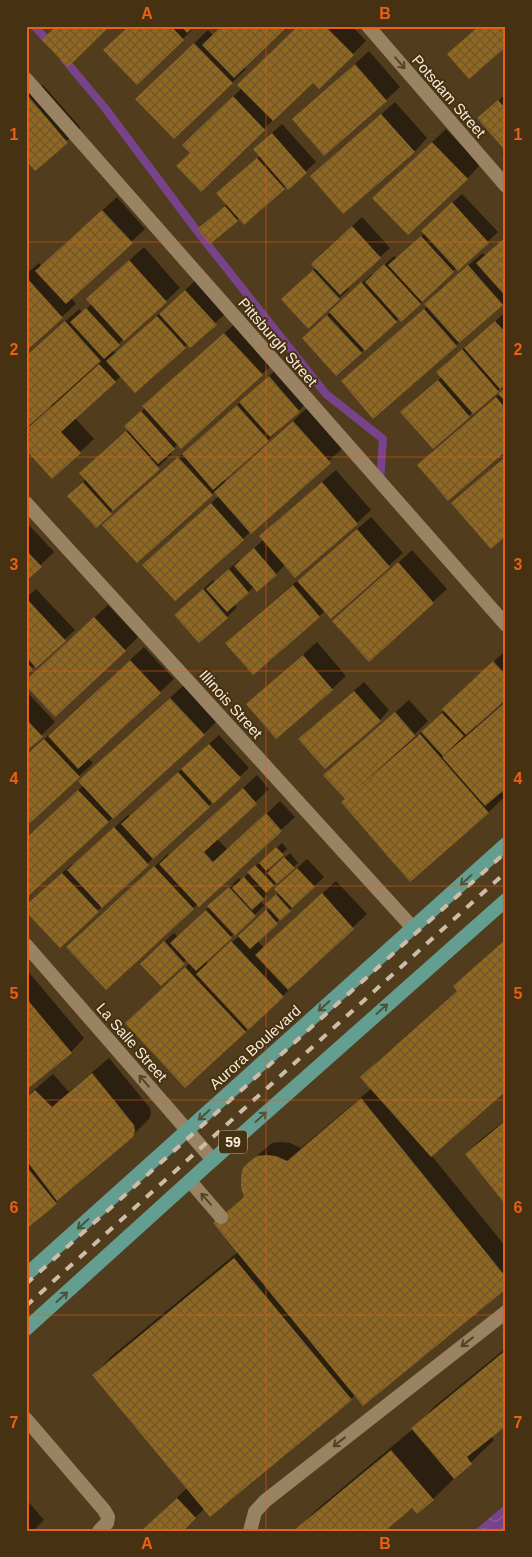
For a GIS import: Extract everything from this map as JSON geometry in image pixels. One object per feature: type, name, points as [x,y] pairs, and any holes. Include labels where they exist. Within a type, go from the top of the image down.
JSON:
[{"type":"main road","name":"Aurora Boulevard","points":[[26,1274],[187,1131],[412,926],[506,844]]},
{"type":"main road","name":"59","points":[[26,1329],[212,1160],[506,900]]},
{"type":"street","name":"Potsdam Street","points":[[368,26],[506,186]]},
{"type":"street","name":"Pittsburgh Street","points":[[26,80],[506,625]]},
{"type":"street","name":"Illinois Street","points":[[26,503],[412,926]]},
{"type":"street","name":"La Salle Street","points":[[26,945],[212,1160]]},
{"type":"street","points":[[190,1180],[221,1217]]},
{"type":"street","points":[[250,1531],[255,1512],[265,1500],[506,1312]]},
{"type":"street","points":[[26,1419],[104,1510],[108,1517],[108,1523],[99,1531]]},
{"type":"water","points":[[506,1504],[506,1531],[474,1531]]},
{"type":"building","points":[[56,26],[110,26],[68,67],[42,40]]},
{"type":"building","points":[[129,26],[171,26],[184,40],[137,85],[103,50]]},
{"type":"building","points":[[181,26],[195,26],[187,33]]},
{"type":"building","points":[[222,26],[288,26],[234,78],[202,45]]},
{"type":"building","points":[[298,26],[325,26],[354,55],[319,89],[313,83],[273,121],[237,85]]},
{"type":"building","points":[[479,26],[506,26],[506,47],[469,79],[447,54]]},
{"type":"building","points":[[194,43],[233,83],[174,139],[135,99]]},
{"type":"building","points":[[355,64],[387,101],[324,156],[292,119]]},
{"type":"building","points":[[233,96],[265,130],[201,192],[176,166],[190,153],[182,145]]},
{"type":"building","points":[[29,97],[68,143],[35,171],[26,161],[26,100]]},
{"type":"building","points":[[498,100],[506,109],[506,145],[503,148],[477,118]]},
{"type":"building","points":[[381,114],[415,152],[343,214],[310,176]]},
{"type":"building","points":[[272,133],[307,173],[288,190],[253,149]]},
{"type":"building","points":[[432,142],[468,179],[408,235],[372,198]]},
{"type":"building","points":[[257,158],[285,189],[244,225],[216,193]]},
{"type":"building","points":[[452,202],[489,243],[458,271],[421,231]]},
{"type":"building","points":[[225,206],[238,221],[210,244],[197,229]]},
{"type":"building","points":[[102,210],[133,243],[66,304],[35,271]]},
{"type":"building","points":[[352,226],[381,258],[340,295],[311,264]]},
{"type":"building","points":[[421,236],[454,272],[422,302],[388,265]]},
{"type":"building","points":[[506,237],[506,297],[476,263]]},
{"type":"building","points":[[129,260],[167,302],[124,341],[86,299]]},
{"type":"building","points":[[384,264],[421,304],[401,322],[365,282]]},
{"type":"building","points":[[468,265],[503,305],[459,343],[424,304]]},
{"type":"building","points":[[313,270],[340,299],[308,329],[281,299]]},
{"type":"building","points":[[26,277],[63,318],[26,351]]},
{"type":"building","points":[[361,282],[397,322],[365,351],[329,312]]},
{"type":"building","points":[[185,290],[217,325],[190,348],[159,314]]},
{"type":"building","points":[[86,308],[120,345],[104,359],[70,322]]},
{"type":"building","points":[[424,309],[457,346],[373,419],[341,381]]},
{"type":"building","points":[[327,315],[362,353],[336,376],[302,338]]},
{"type":"building","points":[[157,316],[186,348],[135,393],[106,361]]},
{"type":"building","points":[[65,321],[101,361],[26,428],[26,356]]},
{"type":"building","points":[[495,321],[506,333],[506,384],[500,389],[464,348]]},
{"type":"building","points":[[224,333],[263,375],[181,449],[142,406]]},
{"type":"building","points":[[462,349],[499,392],[473,414],[436,372]]},
{"type":"building","points":[[99,364],[116,382],[61,432],[81,453],[52,479],[26,450],[26,438],[30,435],[26,430]]},
{"type":"building","points":[[269,376],[300,412],[270,437],[239,402]]},
{"type":"building","points":[[438,380],[470,417],[433,449],[400,412]]},
{"type":"building","points":[[506,387],[506,402],[498,394]]},
{"type":"building","points":[[496,397],[506,409],[506,451],[448,501],[417,465]]},
{"type":"building","points":[[237,405],[269,441],[213,490],[182,454]]},
{"type":"building","points":[[141,411],[175,449],[158,464],[124,426]]},
{"type":"building","points":[[293,421],[331,463],[251,534],[214,492]]},
{"type":"building","points":[[126,431],[160,469],[113,511],[79,473]]},
{"type":"building","points":[[506,456],[506,536],[491,549],[451,503]]},
{"type":"building","points":[[178,457],[213,495],[137,563],[102,525]]},
{"type":"building","points":[[83,482],[112,514],[96,528],[67,496]]},
{"type":"building","points":[[322,482],[358,524],[295,578],[259,536]]},
{"type":"building","points":[[211,503],[244,540],[175,601],[142,565]]},
{"type":"building","points":[[357,529],[390,567],[331,619],[297,581]]},
{"type":"building","points":[[254,548],[277,575],[257,592],[234,566]]},
{"type":"building","points":[[26,550],[42,567],[26,581]]},
{"type":"building","points":[[398,562],[434,603],[369,662],[332,621]]},
{"type":"building","points":[[229,569],[249,593],[227,612],[206,589]]},
{"type":"building","points":[[293,585],[320,617],[253,675],[225,643]]},
{"type":"building","points":[[203,589],[228,618],[199,643],[174,615]]},
{"type":"building","points":[[26,598],[66,641],[36,668],[26,657]]},
{"type":"building","points":[[94,617],[126,651],[55,717],[26,686],[26,680]]},
{"type":"building","points":[[303,655],[333,690],[276,739],[246,704]]},
{"type":"building","points":[[130,660],[161,693],[78,769],[48,736]]},
{"type":"building","points":[[493,661],[506,675],[506,699],[466,735],[442,709]]},
{"type":"building","points":[[26,662],[33,669],[26,675]]},
{"type":"building","points":[[354,691],[381,721],[325,769],[298,739]]},
{"type":"building","points":[[170,698],[205,735],[113,819],[78,781]]},
{"type":"building","points":[[506,702],[506,788],[485,806],[442,757]]},
{"type":"building","points":[[395,712],[416,736],[349,795],[420,734],[489,813],[410,882],[341,802],[345,799],[323,775]]},
{"type":"building","points":[[442,713],[464,736],[443,756],[421,732]]},
{"type":"building","points":[[26,719],[43,737],[26,751]]},
{"type":"building","points":[[44,739],[80,777],[30,823],[26,819],[26,755]]},
{"type":"building","points":[[209,744],[241,778],[213,804],[181,769]]},
{"type":"building","points":[[178,772],[210,807],[153,859],[121,824]]},
{"type":"building","points":[[243,788],[257,804],[204,852],[213,862],[266,813],[282,831],[199,907],[159,864]]},
{"type":"building","points":[[78,790],[109,822],[26,898],[26,838]]},
{"type":"building","points":[[114,827],[149,865],[102,908],[67,870]]},
{"type":"building","points":[[276,847],[284,855],[266,871],[259,863]]},
{"type":"building","points":[[284,857],[295,868],[277,884],[267,873]]},
{"type":"building","points":[[255,865],[274,885],[266,893],[247,872]]},
{"type":"building","points":[[154,866],[194,909],[106,990],[66,947]]},
{"type":"building","points":[[297,868],[315,887],[292,908],[274,889]]},
{"type":"building","points":[[62,873],[99,912],[60,948],[26,912],[26,905]]},
{"type":"building","points":[[244,877],[264,899],[252,910],[232,888]]},
{"type":"building","points":[[229,887],[256,916],[235,936],[207,906]]},
{"type":"building","points":[[322,893],[354,929],[288,990],[255,955]]},
{"type":"building","points":[[276,894],[291,911],[280,921],[265,904]]},
{"type":"building","points":[[206,910],[232,938],[196,971],[170,943]]},
{"type":"building","points":[[266,910],[278,924],[250,949],[238,936]]},
{"type":"building","points":[[506,939],[506,1091],[431,1157],[360,1077],[457,991],[453,986]]},
{"type":"building","points":[[164,941],[185,964],[161,986],[140,964]]},
{"type":"building","points":[[231,941],[284,997],[248,1030],[196,974]]},
{"type":"building","points":[[185,967],[246,1032],[185,1088],[125,1023]]},
{"type":"building","points":[[26,998],[72,1053],[26,1090]]},
{"type":"building","points":[[92,1073],[134,1125],[135,1131],[133,1137],[57,1201],[26,1160],[26,1098],[35,1090],[52,1107]]},
{"type":"building","points":[[361,1098],[506,1277],[506,1289],[363,1406],[213,1223],[244,1197],[241,1187],[241,1176],[243,1168],[249,1162],[257,1156],[266,1155],[276,1156],[287,1161]]},
{"type":"building","points":[[504,1122],[506,1124],[506,1205],[465,1154]]},
{"type":"building","points":[[26,1166],[57,1204],[26,1229]]},
{"type":"building","points":[[234,1258],[352,1400],[210,1517],[92,1375]]},
{"type":"building","points":[[506,1350],[506,1426],[467,1457],[472,1464],[454,1479],[411,1428]]},
{"type":"building","points":[[391,1450],[434,1500],[417,1514],[412,1508],[385,1531],[293,1531]]},
{"type":"building","points":[[177,1498],[196,1518],[183,1531],[141,1531]]},
{"type":"waterway","points":[[34,26],[51,44]]},
{"type":"waterway","points":[[64,59],[105,108],[200,235],[326,394],[383,439],[380,482]]},
{"type":"railway","points":[[26,1284],[506,852]]},
{"type":"railway","points":[[26,1306],[506,872]]}]
